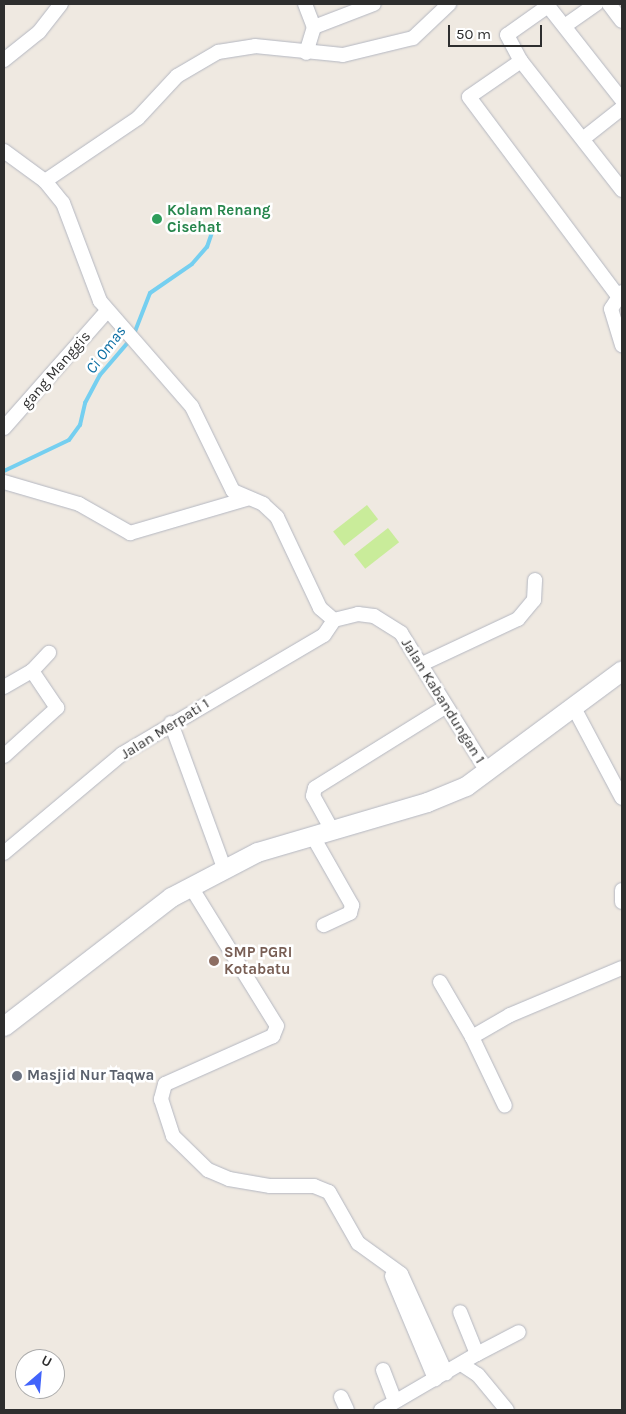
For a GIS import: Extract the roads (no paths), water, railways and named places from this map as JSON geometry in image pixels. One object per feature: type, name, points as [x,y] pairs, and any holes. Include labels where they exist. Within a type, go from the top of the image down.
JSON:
[{"type":"main road","points":[[4,1026],[136,921],[191,887],[224,868],[312,835],[427,802],[488,773],[622,670]]},
{"type":"street","points":[[4,60],[40,32],[61,4]]},
{"type":"street","points":[[305,4],[314,27],[306,53]]},
{"type":"street","points":[[314,27],[374,4]]},
{"type":"street","points":[[45,181],[138,118],[164,87],[205,58],[242,46],[343,56],[407,40],[449,4]]},
{"type":"street","points":[[566,25],[596,4]]},
{"type":"street","points":[[609,4],[622,21]]},
{"type":"street","points":[[621,184],[521,61],[507,41],[509,32],[545,5],[566,25],[622,100]]},
{"type":"street","points":[[521,61],[469,97],[620,294],[611,316],[622,345]]},
{"type":"street","points":[[584,138],[622,108]]},
{"type":"street","points":[[5,154],[45,181],[70,214],[107,311],[192,407],[233,491],[246,499],[263,504],[277,517],[320,608],[334,620]]},
{"type":"street","name":"gang Manggis","points":[[4,428],[107,311]]},
{"type":"street","points":[[6,483],[79,504],[130,533],[246,499]]},
{"type":"street","points":[[422,664],[518,619],[534,600],[534,580]]},
{"type":"street","name":"Jalan Kabandungan 1","points":[[334,620],[358,614],[383,619],[401,633],[422,664],[445,707],[488,773]]},
{"type":"street","name":"Jalan Merpati 1","points":[[4,853],[110,764],[170,723],[324,635],[334,620]]},
{"type":"street","points":[[4,687],[32,671],[49,653]]},
{"type":"street","points":[[6,749],[57,708],[32,671]]},
{"type":"street","points":[[573,706],[622,798]]},
{"type":"street","points":[[332,830],[313,796],[315,788],[445,707]]},
{"type":"street","points":[[170,723],[210,825],[224,868]]},
{"type":"street","points":[[312,835],[352,904],[350,913],[324,925]]},
{"type":"street","points":[[191,887],[277,1026],[273,1036],[165,1084],[160,1099],[174,1136],[208,1170],[229,1179],[270,1186],[314,1186],[329,1192],[358,1242],[401,1274],[441,1376]]},
{"type":"street","points":[[622,890],[622,902]]},
{"type":"street","points":[[472,1036],[521,1010],[622,968]]},
{"type":"street","points":[[440,982],[472,1036],[505,1106]]},
{"type":"street","points":[[392,1276],[441,1376]]},
{"type":"street","points":[[460,1312],[477,1354]]},
{"type":"street","points":[[381,1410],[477,1354],[519,1332]]},
{"type":"street","points":[[461,1364],[478,1375],[507,1410]]},
{"type":"street","points":[[383,1370],[395,1401]]},
{"type":"street","points":[[341,1397],[347,1410]]},
{"type":"waterway","name":"Ci Omas","points":[[134,334],[150,293],[192,264],[207,247],[214,227]]},
{"type":"waterway","name":"Ci Omas","points":[[4,471],[69,440],[80,425],[85,403],[100,375],[130,340]]},
{"type":"place","name":"Kolam Renang Cisehat","points":[[157,219]]},
{"type":"place","name":"SMP PGRI Kotabatu","points":[[214,961]]},
{"type":"place","name":"Masjid Nur Taqwa","points":[[17,1076]]}]
